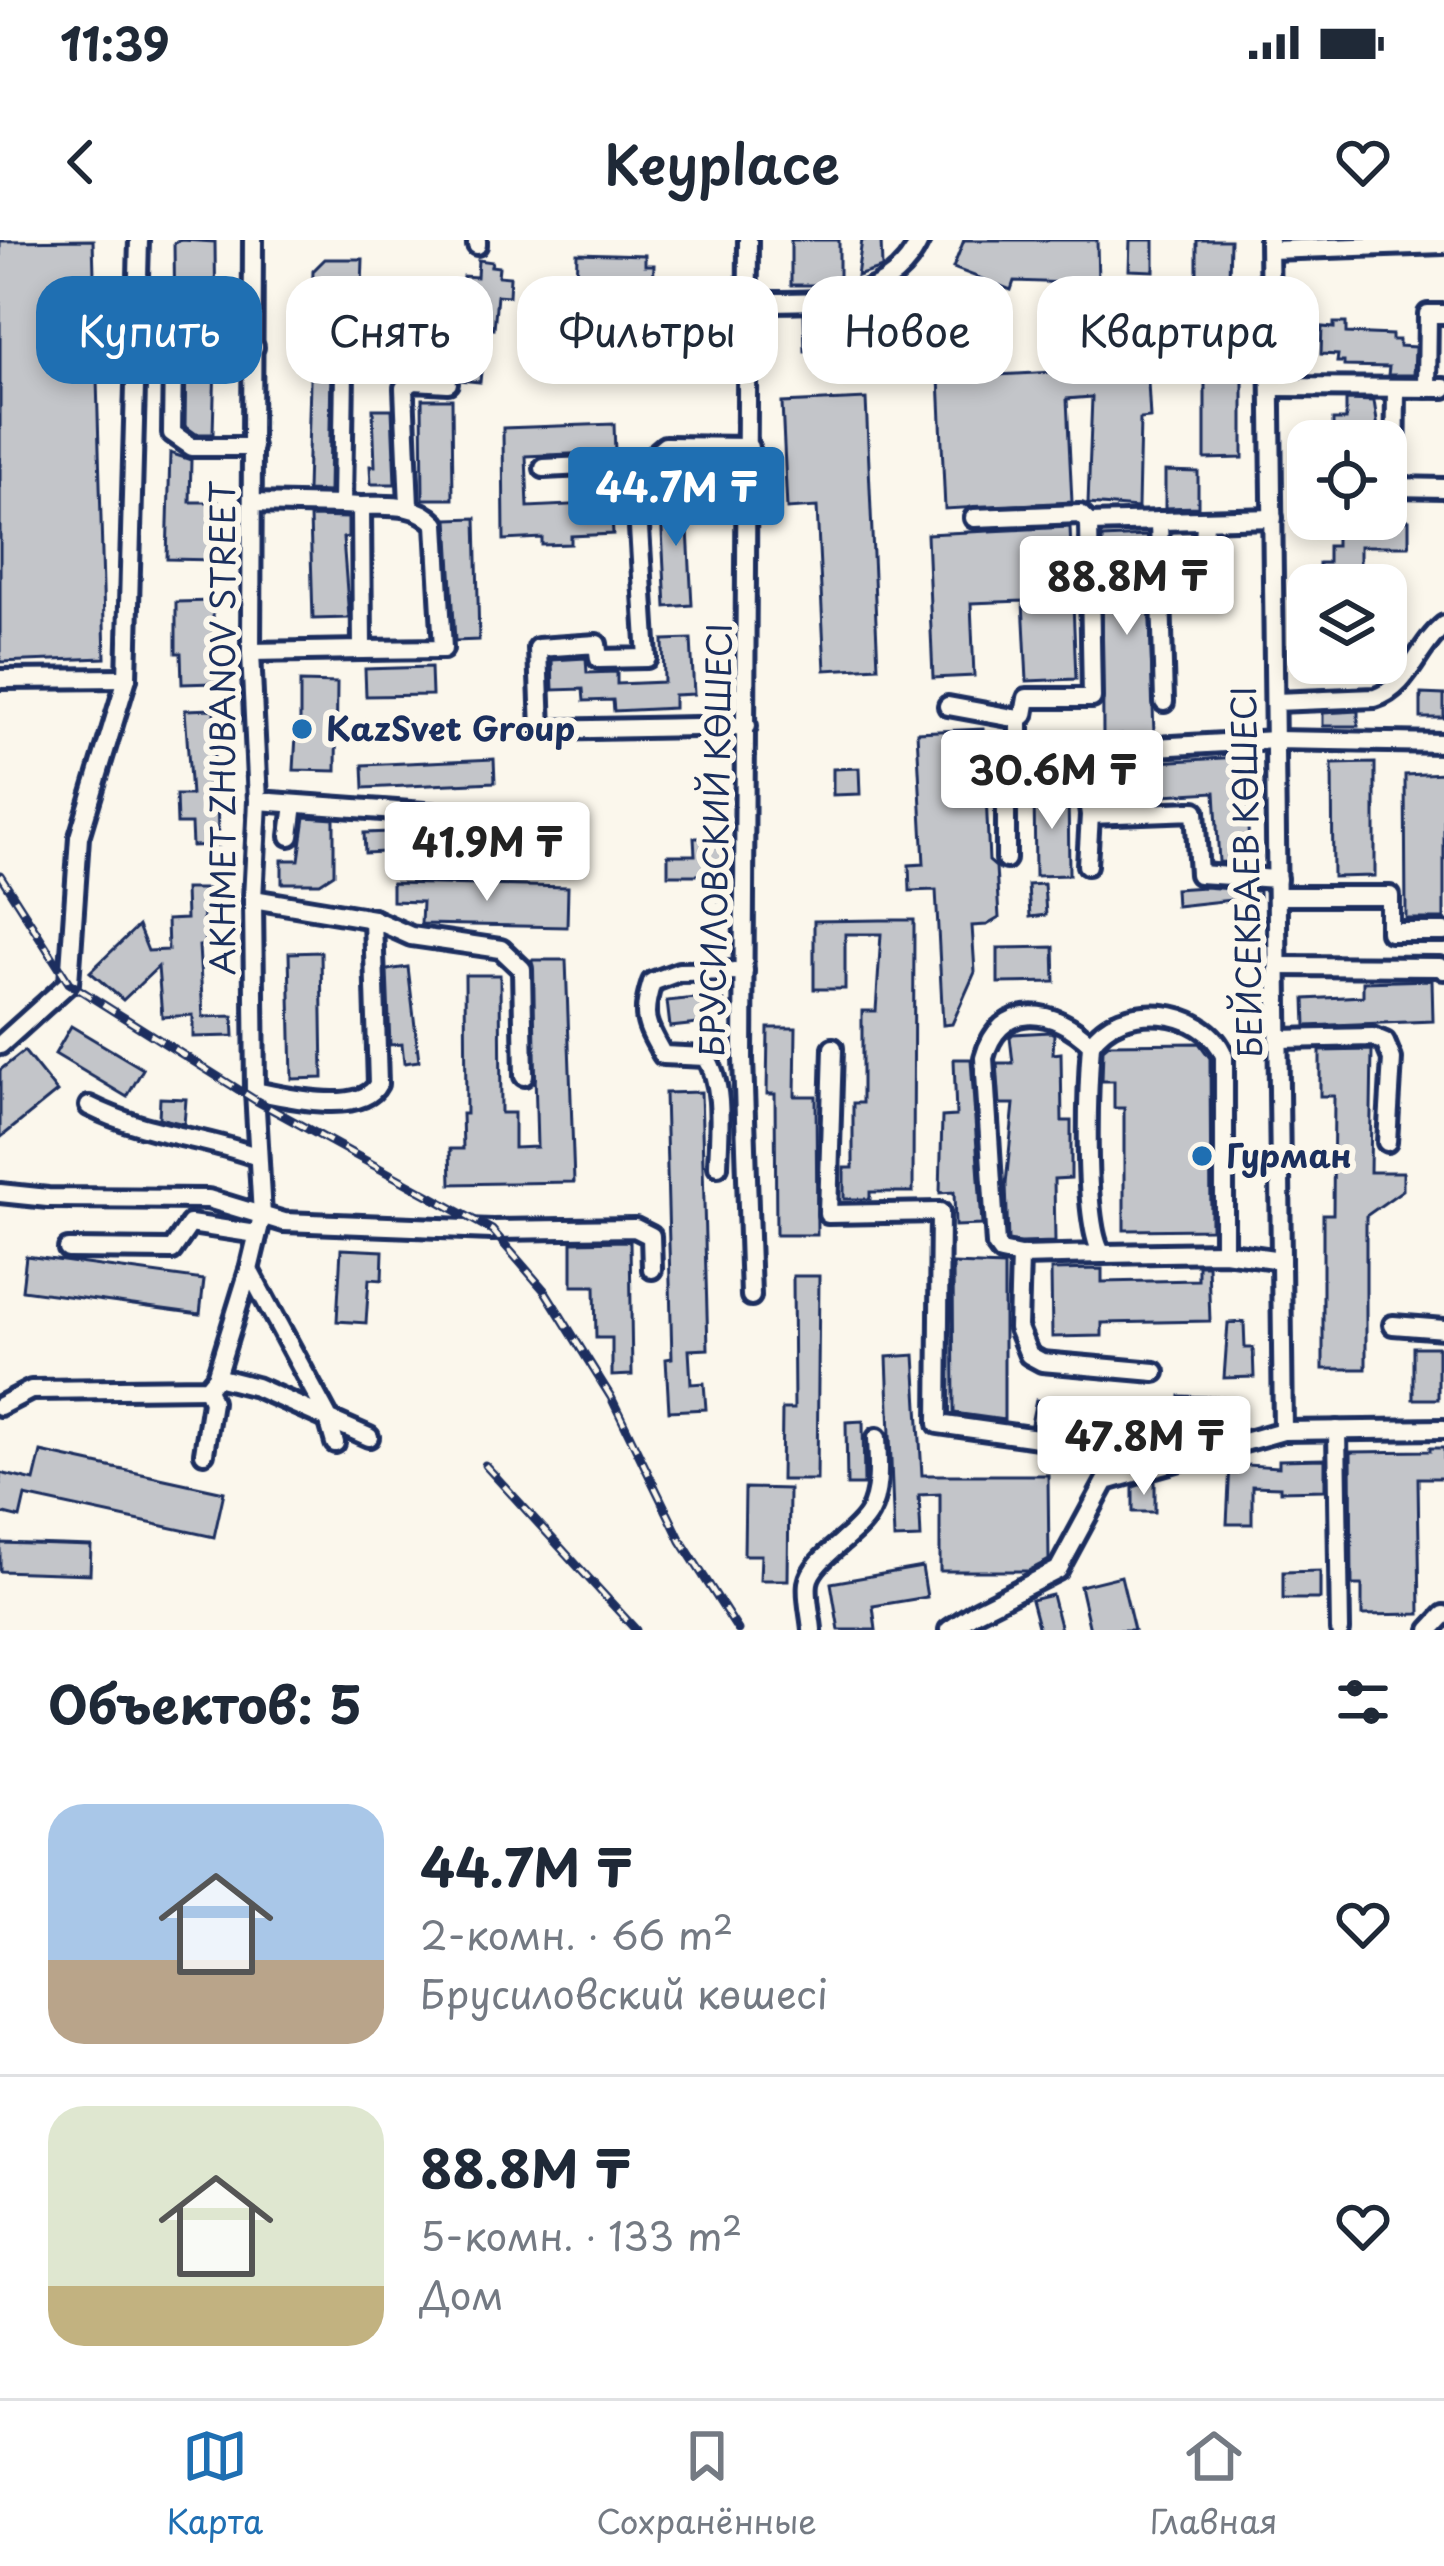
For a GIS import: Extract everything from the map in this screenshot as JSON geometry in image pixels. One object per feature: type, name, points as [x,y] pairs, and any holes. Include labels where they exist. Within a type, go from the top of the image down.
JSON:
[{"type":"street","points":[[0,1045],[69,983],[79,837],[127,678],[139,240]]},
{"type":"street","name":"AKHMET ZHUBANOV STREET","points":[[253,240],[253,276]]},
{"type":"street","name":"БРУСИЛОВСКИЙ КӨШЕСІ","points":[[748,240],[748,276]]},
{"type":"street","points":[[778,302],[819,301],[880,288],[909,264],[920,240]]},
{"type":"street","points":[[1269,245],[1444,244]]},
{"type":"street","name":"БЕЙСЕКБАЕВ КӨШЕСІ","points":[[1269,245],[1283,1431]]},
{"type":"street","points":[[1271,387],[1436,388],[1428,314],[1444,314]]},
{"type":"street","points":[[172,384],[172,433],[182,443],[253,447]]},
{"type":"street","name":"AKHMET ZHUBANOV STREET","points":[[204,1453],[212,1383],[260,1225],[253,899],[258,801],[251,652],[254,384]]},
{"type":"street","points":[[341,505],[343,384]]},
{"type":"street","points":[[410,384],[404,388],[410,506]]},
{"type":"street","name":"БРУСИЛОВСКИЙ КӨШЕСІ","points":[[749,384],[742,1058],[751,1296]]},
{"type":"street","points":[[1396,388],[1395,487],[1444,488]]},
{"type":"street","points":[[544,468],[645,463],[665,446],[749,447]]},
{"type":"street","points":[[634,464],[647,658],[598,659],[597,644],[538,648],[541,730],[747,726]]},
{"type":"street","points":[[251,652],[442,649],[436,524],[425,512],[410,506],[252,503]]},
{"type":"street","points":[[361,506],[362,650]]},
{"type":"street","points":[[974,518],[1080,514],[1089,523],[1092,698],[1027,698],[1019,718],[1018,754],[1006,773],[1006,859]]},
{"type":"street","points":[[1089,523],[1273,518]]},
{"type":"street","points":[[1159,520],[1164,702]]},
{"type":"street","points":[[1202,599],[1205,520]]},
{"type":"street","points":[[1275,702],[1375,698],[1389,693],[1427,638],[1444,625]]},
{"type":"street","points":[[0,679],[127,678]]},
{"type":"street","points":[[948,706],[1019,718]]},
{"type":"street","points":[[1018,754],[1275,740],[1444,743]]},
{"type":"street","points":[[1081,751],[1090,815],[1087,866]]},
{"type":"street","points":[[258,801],[452,815]]},
{"type":"street","points":[[290,836],[294,805]]},
{"type":"street","points":[[1090,815],[1195,811],[1199,874],[1277,888],[1390,896],[1390,932],[1444,932]]},
{"type":"street","points":[[253,899],[373,919],[411,936],[501,949],[522,969],[524,1076]]},
{"type":"street","points":[[255,1091],[311,1101],[360,1100],[374,1093],[378,1084],[373,919]]},
{"type":"street","points":[[1278,966],[1444,970]]},
{"type":"street","points":[[718,1166],[719,1114],[712,1066],[706,1057],[663,1054],[644,1018],[645,1005],[652,982],[679,972],[744,971]]},
{"type":"street","points":[[1102,1255],[1092,1203],[1091,1044],[1100,1030],[1119,1018],[1160,1014],[1192,1023],[1220,1044],[1224,1056],[1224,1252]]},
{"type":"street","points":[[1091,1044],[1052,1016],[999,1024],[990,1034],[984,1058],[996,1245],[1001,1252],[1020,1256],[1224,1252],[1281,1260]]},
{"type":"street","points":[[1279,1039],[1373,1037],[1385,1042],[1391,1059],[1387,1142]]},
{"type":"street","points":[[833,1048],[828,1214],[940,1212],[938,1424],[1187,1459]]},
{"type":"street","points":[[89,1106],[139,1129],[192,1142],[220,1143],[258,1157]]},
{"type":"street","points":[[0,1193],[48,1198],[208,1198],[260,1225]]},
{"type":"street","points":[[68,1249],[172,1250],[190,1224],[634,1228],[651,1236],[652,1269]]},
{"type":"street","points":[[1020,1256],[1018,1328],[1029,1355],[1042,1361],[1155,1372]]},
{"type":"street","points":[[250,1270],[328,1415],[335,1443]]},
{"type":"street","points":[[1394,1325],[1444,1330]]},
{"type":"street","points":[[0,1406],[31,1390],[212,1383],[256,1387],[369,1437]]},
{"type":"street","points":[[949,1630],[1058,1570],[1106,1481],[1283,1431],[1444,1429]]},
{"type":"street","points":[[1337,1430],[1345,1627]]},
{"type":"street","points":[[812,1630],[808,1582],[818,1563],[843,1545],[870,1511],[878,1481],[877,1438]]},
{"type":"street","points":[[1430,1630],[1444,1615]]},
{"type":"building","points":[[93,240],[94,276],[36,276],[36,384],[97,384],[105,658],[0,662],[0,241]]},
{"type":"building","points":[[791,240],[839,240],[839,276],[802,276],[802,285],[791,285]]},
{"type":"building","points":[[862,240],[881,240],[882,268],[857,276]]},
{"type":"building","points":[[964,240],[1097,240],[1098,276],[1037,276],[1037,282],[1013,284],[1013,276],[974,276],[953,268]]},
{"type":"building","points":[[1130,240],[1154,240],[1154,271],[1129,270]]},
{"type":"building","points":[[1197,240],[1230,240],[1229,276],[1197,276]]},
{"type":"building","points":[[215,242],[215,276],[174,276],[174,243]]},
{"type":"building","points":[[577,253],[645,255],[645,265],[654,265],[654,276],[576,276]]},
{"type":"building","points":[[325,259],[363,259],[362,276],[313,276]]},
{"type":"building","points":[[478,260],[492,262],[491,266],[499,267],[498,276],[510,277],[509,296],[497,295],[494,329],[493,276],[477,276]]},
{"type":"building","points":[[1334,323],[1346,323],[1346,333],[1392,335],[1399,346],[1415,347],[1414,375],[1388,375],[1389,367],[1344,366],[1337,362],[1338,355],[1321,354],[1322,327],[1334,328]]},
{"type":"building","points":[[1037,373],[1037,384],[1148,384],[1150,418],[1140,419],[1138,508],[1088,504],[1092,397],[1067,399],[1072,502],[945,509],[939,384],[1013,384],[1013,374]]},
{"type":"building","points":[[186,384],[214,384],[213,434],[196,434],[185,426]]},
{"type":"building","points":[[310,384],[331,384],[329,492],[307,491]]},
{"type":"building","points":[[1205,384],[1243,384],[1243,458],[1205,459]]},
{"type":"building","points":[[422,399],[452,399],[453,499],[423,499]]},
{"type":"building","points":[[866,399],[878,667],[825,670],[817,507],[787,509],[782,403]]},
{"type":"building","points":[[1346,400],[1374,401],[1377,420],[1346,420]]},
{"type":"building","points":[[373,409],[392,409],[395,484],[371,484]]},
{"type":"building","points":[[614,424],[615,452],[526,456],[528,507],[611,503],[613,534],[571,536],[571,544],[542,545],[542,538],[504,540],[503,428]]},
{"type":"building","points":[[170,453],[191,460],[190,502],[218,502],[216,560],[167,559]]},
{"type":"building","points":[[1165,471],[1198,472],[1198,507],[1165,508]]},
{"type":"building","points":[[686,491],[692,605],[666,607],[660,493]]},
{"type":"building","points":[[310,517],[348,518],[348,537],[343,538],[349,618],[313,619]]},
{"type":"building","points":[[476,518],[479,640],[455,641],[448,519]]},
{"type":"building","points":[[1409,520],[1409,546],[1360,546],[1360,564],[1319,564],[1328,563],[1328,546],[1336,546],[1336,540],[1407,540]]},
{"type":"building","points":[[1070,527],[1076,679],[1027,681],[1023,601],[971,603],[974,676],[933,678],[927,534]]},
{"type":"building","points":[[1147,536],[1154,734],[1103,736],[1102,538]]},
{"type":"building","points":[[213,601],[214,683],[182,684],[181,653],[176,653],[176,602]]},
{"type":"building","points":[[691,639],[694,694],[674,695],[674,708],[614,711],[613,700],[584,701],[583,689],[553,690],[552,660],[586,658],[587,673],[617,672],[617,684],[664,682],[663,640]]},
{"type":"building","points":[[431,667],[432,695],[366,696],[365,669]]},
{"type":"building","points":[[300,682],[337,683],[336,771],[294,770],[296,735],[300,735]]},
{"type":"building","points":[[1421,694],[1444,695],[1444,718],[1421,718]]},
{"type":"building","points":[[214,709],[214,768],[222,767],[222,780],[217,780],[218,845],[192,846],[191,824],[177,824],[176,795],[191,795],[185,710]]},
{"type":"building","points":[[1358,711],[1358,726],[1323,726],[1323,713]]},
{"type":"building","points":[[983,729],[989,861],[996,867],[999,918],[972,926],[975,972],[952,1024],[943,1025],[936,890],[910,891],[909,865],[924,864],[917,732]]},
{"type":"building","points":[[1239,757],[1250,863],[1219,862],[1215,792],[1110,798],[1108,765]]},
{"type":"building","points":[[494,759],[495,782],[364,788],[363,765]]},
{"type":"building","points":[[1375,763],[1375,876],[1333,877],[1332,764]]},
{"type":"building","points":[[859,768],[860,794],[833,795],[833,769]]},
{"type":"building","points":[[1444,773],[1444,919],[1406,919],[1405,775]]},
{"type":"building","points":[[1068,788],[1069,875],[1035,876],[1034,789]]},
{"type":"building","points":[[305,817],[334,819],[334,874],[320,883],[282,883],[282,860],[299,860]]},
{"type":"building","points":[[448,830],[449,849],[365,853],[364,833]]},
{"type":"building","points":[[694,838],[718,838],[718,846],[732,846],[731,901],[719,901],[719,875],[668,875],[668,855],[695,855]]},
{"type":"building","points":[[392,883],[568,887],[567,927],[421,924],[422,902],[392,901]]},
{"type":"building","points":[[1044,884],[1046,915],[1030,917],[1028,885]]},
{"type":"building","points":[[185,889],[225,889],[225,907],[202,908],[203,1017],[233,1016],[234,1036],[193,1037],[193,1015],[162,1017],[158,967],[123,1000],[90,972],[138,926],[148,951],[168,950],[167,920],[186,919]]},
{"type":"building","points":[[1175,889],[1259,891],[1259,897],[1176,906]]},
{"type":"building","points":[[914,920],[913,1192],[870,1192],[870,1199],[844,1199],[844,1168],[853,1168],[853,1103],[862,1103],[862,1011],[876,1011],[881,934],[845,934],[845,989],[814,989],[814,921]]},
{"type":"building","points":[[1054,947],[1055,982],[998,983],[998,948]]},
{"type":"building","points":[[321,952],[323,1078],[292,1079],[289,953]]},
{"type":"building","points":[[532,960],[566,960],[574,1182],[451,1184],[450,1149],[463,1149],[462,1114],[466,1114],[465,975],[500,975],[501,1113],[514,1113],[514,1148],[537,1147]]},
{"type":"building","points":[[408,967],[419,1061],[404,1063],[402,1044],[390,1045],[387,970]]},
{"type":"building","points":[[1432,980],[1433,1021],[1306,1026],[1305,999],[1363,996],[1363,982]]},
{"type":"building","points":[[723,995],[726,1021],[670,1027],[667,1001]]},
{"type":"building","points":[[71,1026],[143,1069],[127,1097],[55,1054]]},
{"type":"building","points":[[768,1028],[796,1028],[795,1096],[816,1096],[817,1235],[776,1235],[775,1094],[767,1094]]},
{"type":"building","points":[[1013,1034],[1054,1034],[1053,1054],[1061,1053],[1062,1121],[1071,1121],[1071,1178],[1054,1179],[1055,1242],[1008,1241],[1006,1184],[1014,1104],[1000,1104],[997,1063],[1013,1063]]},
{"type":"building","points":[[1199,1043],[1210,1058],[1211,1229],[1124,1230],[1124,1108],[1114,1108],[1114,1081],[1102,1081],[1103,1049],[1109,1044]]},
{"type":"building","points":[[1372,1050],[1370,1172],[1403,1172],[1403,1190],[1366,1216],[1366,1369],[1323,1369],[1323,1214],[1333,1214],[1334,1096],[1320,1096],[1320,1051]]},
{"type":"building","points":[[24,1051],[57,1092],[0,1138],[0,1070]]},
{"type":"building","points":[[954,1059],[971,1059],[982,1225],[955,1226],[954,1192],[940,1193],[942,1117],[956,1116]]},
{"type":"building","points":[[701,1092],[708,1349],[689,1350],[691,1384],[704,1383],[706,1409],[669,1411],[666,1359],[672,1358],[665,1093]]},
{"type":"building","points":[[160,1098],[186,1099],[184,1124],[159,1118]]},
{"type":"building","points":[[630,1241],[632,1375],[612,1376],[612,1338],[596,1338],[595,1286],[572,1286],[572,1242]]},
{"type":"building","points":[[341,1249],[383,1251],[382,1280],[369,1279],[366,1323],[337,1321]]},
{"type":"building","points":[[26,1256],[204,1280],[200,1314],[22,1290]]},
{"type":"building","points":[[953,1264],[1004,1266],[1004,1420],[954,1413]]},
{"type":"building","points":[[1198,1265],[1208,1265],[1210,1321],[1102,1323],[1102,1336],[1052,1337],[1051,1270],[1102,1269],[1102,1282],[1198,1280]]},
{"type":"building","points":[[793,1276],[819,1276],[817,1480],[781,1480],[782,1409],[794,1409]]},
{"type":"building","points":[[1244,1322],[1245,1348],[1253,1348],[1254,1377],[1224,1378],[1228,1323]]},
{"type":"building","points":[[1413,1347],[1438,1347],[1438,1399],[1413,1399]]},
{"type":"building","points":[[915,1355],[922,1475],[1048,1475],[1049,1560],[1028,1571],[940,1571],[940,1494],[919,1495],[921,1538],[894,1539],[887,1357]]},
{"type":"building","points":[[1180,1396],[1239,1398],[1238,1421],[1231,1421],[1231,1433],[1224,1435],[1179,1433]]},
{"type":"building","points":[[1036,1400],[1097,1410],[1093,1433],[1031,1424]]},
{"type":"building","points":[[863,1421],[864,1485],[847,1485],[846,1422]]},
{"type":"building","points":[[1444,1448],[1444,1478],[1418,1478],[1420,1614],[1362,1615],[1362,1585],[1352,1585],[1351,1452]]},
{"type":"building","points":[[41,1452],[224,1492],[214,1537],[25,1496],[20,1518],[0,1513],[0,1473],[34,1481]]},
{"type":"building","points":[[1325,1459],[1325,1490],[1252,1486],[1252,1524],[1227,1524],[1230,1464],[1279,1467],[1279,1460]]},
{"type":"building","points":[[1155,1480],[1155,1512],[1133,1512],[1133,1487]]},
{"type":"building","points":[[745,1488],[789,1489],[788,1580],[760,1580],[761,1555],[744,1555]]},
{"type":"building","points":[[0,1543],[91,1546],[90,1574],[0,1571]]},
{"type":"building","points":[[922,1567],[927,1597],[873,1606],[876,1630],[839,1630],[831,1583]]},
{"type":"building","points":[[1320,1571],[1320,1599],[1283,1599],[1283,1572]]},
{"type":"building","points":[[1121,1576],[1134,1630],[1090,1630],[1080,1586]]},
{"type":"building","points":[[1052,1595],[1061,1630],[1039,1630],[1031,1600]]},
{"type":"railway","points":[[0,875],[69,983],[255,1100],[492,1230],[545,1291],[611,1397],[681,1541],[738,1630]]},
{"type":"railway","points":[[485,1465],[636,1630]]},
{"type":"place","name":"KazSvet Group","points":[[302,729]]},
{"type":"place","name":"Гурман","points":[[1202,1156]]}]
